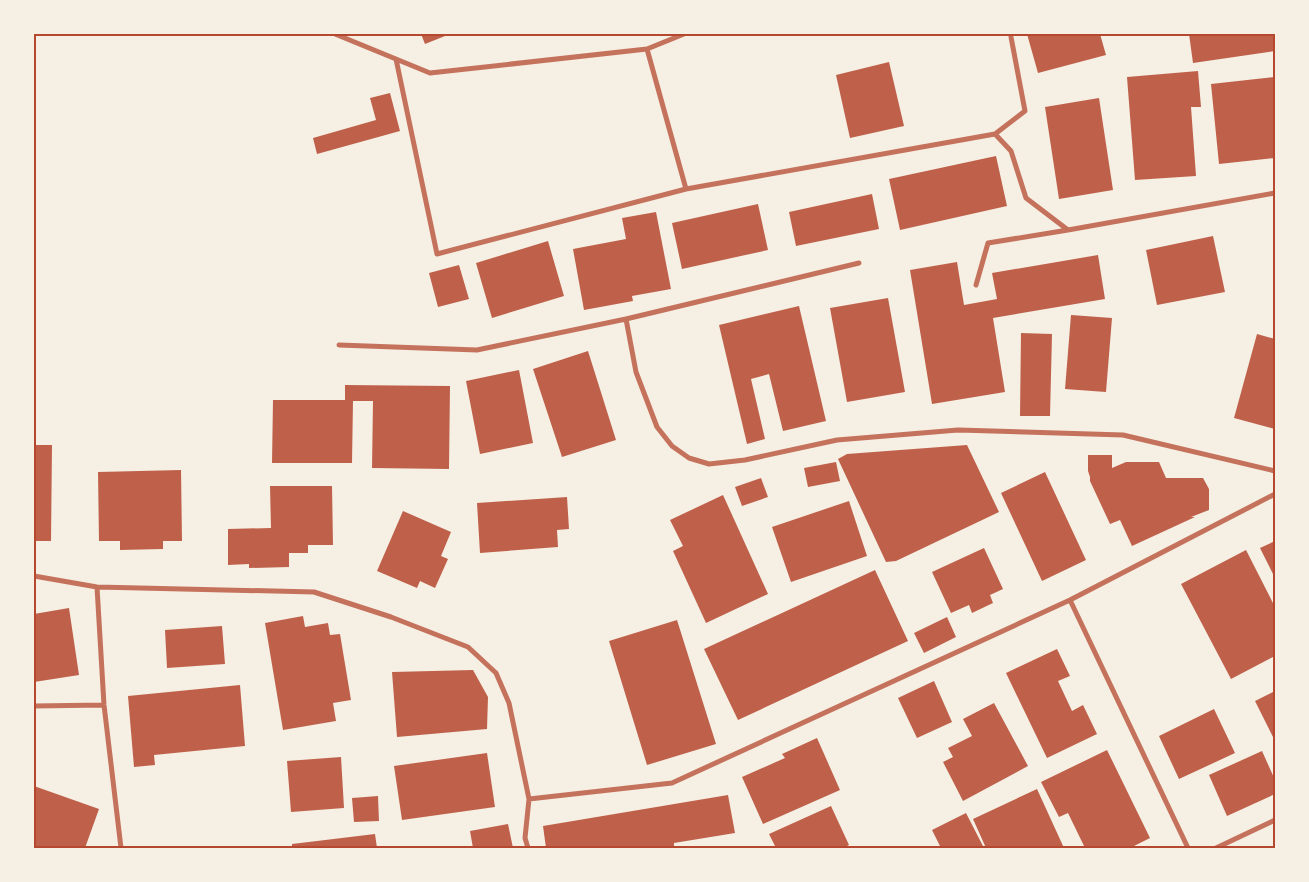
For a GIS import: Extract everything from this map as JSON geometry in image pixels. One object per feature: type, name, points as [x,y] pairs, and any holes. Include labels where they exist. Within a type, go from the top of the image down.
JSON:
[{"type":"street","points":[[335,34],[430,73],[647,49],[684,34]]},
{"type":"street","points":[[396,59],[437,254],[686,189],[995,134],[1025,111],[1011,37]]},
{"type":"street","points":[[647,49],[686,189]]},
{"type":"street","points":[[995,134],[1012,152],[1026,198],[1068,230]]},
{"type":"street","points":[[976,285],[988,243],[1275,193]]},
{"type":"street","points":[[339,345],[477,350],[626,319],[859,263]]},
{"type":"street","points":[[626,319],[636,372],[657,427],[672,446],[689,458],[709,464],[745,460],[837,440],[958,430],[1123,435],[1275,471]]},
{"type":"street","points":[[529,799],[672,783],[1070,600],[1275,494]]},
{"type":"street","points":[[34,576],[97,587],[314,592],[391,617],[468,647],[496,673],[509,703],[529,799],[525,838],[528,848]]},
{"type":"street","points":[[97,587],[104,705],[121,848]]},
{"type":"street","points":[[1070,600],[1188,848]]},
{"type":"street","points":[[34,706],[104,705]]},
{"type":"street","points":[[1216,848],[1275,820]]},
{"type":"building","points":[[421,34],[450,34],[425,44]]},
{"type":"building","points":[[1027,34],[1100,34],[1106,55],[1038,73]]},
{"type":"building","points":[[1189,34],[1275,34],[1275,51],[1193,63]]},
{"type":"building","points":[[889,62],[904,126],[850,138],[836,75]]},
{"type":"building","points":[[1198,71],[1201,107],[1191,107],[1196,176],[1135,180],[1127,77]]},
{"type":"building","points":[[1275,77],[1275,158],[1219,164],[1211,84]]},
{"type":"building","points":[[390,93],[400,131],[317,154],[313,138],[376,120],[370,98]]},
{"type":"building","points":[[1099,98],[1113,190],[1059,199],[1045,107]]},
{"type":"building","points":[[996,156],[1007,206],[900,230],[889,179]]},
{"type":"building","points":[[872,194],[879,229],[796,246],[789,212]]},
{"type":"building","points":[[758,204],[768,250],[682,269],[672,223]]},
{"type":"building","points":[[656,212],[671,289],[632,296],[633,301],[584,310],[573,249],[626,239],[622,218]]},
{"type":"building","points":[[1213,236],[1225,292],[1157,305],[1146,250]]},
{"type":"building","points":[[548,241],[564,296],[492,318],[476,263]]},
{"type":"building","points":[[1098,255],[1105,299],[993,318],[1005,392],[932,404],[910,270],[957,262],[964,305],[997,299],[992,273]]},
{"type":"building","points":[[459,265],[469,299],[438,307],[429,273]]},
{"type":"building","points":[[888,298],[905,392],[847,402],[830,308]]},
{"type":"building","points":[[799,306],[826,421],[783,431],[769,374],[751,379],[765,439],[747,444],[719,325]]},
{"type":"building","points":[[1071,315],[1112,318],[1106,392],[1065,389]]},
{"type":"building","points":[[1021,333],[1052,334],[1050,416],[1020,416]]},
{"type":"building","points":[[1257,334],[1275,339],[1275,429],[1234,418]]},
{"type":"building","points":[[588,351],[616,440],[562,457],[533,369]]},
{"type":"building","points":[[519,370],[533,443],[480,454],[466,381]]},
{"type":"building","points":[[345,385],[450,386],[449,469],[372,468],[373,401],[353,401],[352,463],[272,463],[273,400],[345,400]]},
{"type":"building","points":[[34,445],[52,445],[51,541],[34,541]]},
{"type":"building","points":[[967,445],[999,512],[896,561],[886,562],[838,459],[847,454]]},
{"type":"building","points":[[1088,455],[1112,455],[1112,468],[1126,462],[1159,462],[1166,478],[1203,478],[1209,489],[1209,510],[1132,546],[1120,520],[1110,524],[1090,481]]},
{"type":"building","points":[[836,462],[840,481],[808,487],[804,468]]},
{"type":"building","points":[[181,470],[182,541],[163,541],[163,549],[120,550],[120,541],[99,541],[98,472]]},
{"type":"building","points":[[1045,472],[1086,560],[1042,581],[1001,493]]},
{"type":"building","points":[[761,478],[768,497],[742,506],[735,487]]},
{"type":"building","points":[[270,486],[332,486],[333,545],[308,545],[308,553],[289,553],[289,567],[249,568],[249,564],[228,565],[228,529],[271,528]]},
{"type":"building","points":[[723,495],[768,594],[706,623],[673,551],[683,546],[670,520]]},
{"type":"building","points":[[567,497],[569,529],[557,530],[558,547],[480,553],[477,503]]},
{"type":"building","points":[[849,501],[867,556],[791,582],[772,527]]},
{"type":"building","points":[[403,511],[451,532],[441,556],[448,559],[435,588],[420,581],[417,588],[377,571]]},
{"type":"building","points":[[1275,541],[1275,578],[1260,548]]},
{"type":"building","points":[[984,548],[1003,589],[990,595],[993,603],[972,613],[969,605],[951,613],[932,572]]},
{"type":"building","points":[[1246,550],[1275,607],[1275,656],[1231,679],[1181,584]]},
{"type":"building","points":[[875,570],[908,641],[738,720],[704,649]]},
{"type":"building","points":[[69,608],[79,675],[34,682],[34,614]]},
{"type":"building","points":[[303,616],[305,627],[328,623],[330,635],[340,634],[351,700],[333,703],[336,721],[283,730],[265,623]]},
{"type":"building","points":[[947,617],[956,637],[924,653],[914,633]]},
{"type":"building","points":[[677,620],[716,744],[647,765],[609,641]]},
{"type":"building","points":[[222,626],[225,664],[167,668],[165,630]]},
{"type":"building","points":[[1057,649],[1070,676],[1058,681],[1072,711],[1083,705],[1097,734],[1047,758],[1006,673]]},
{"type":"building","points":[[473,670],[488,697],[487,729],[397,737],[392,672]]},
{"type":"building","points":[[934,681],[952,722],[917,738],[898,698]]},
{"type":"building","points":[[240,685],[245,746],[154,755],[155,765],[134,767],[128,696]]},
{"type":"building","points":[[1275,691],[1275,741],[1255,701]]},
{"type":"building","points":[[994,703],[1028,766],[963,801],[943,762],[953,757],[948,748],[972,736],[963,719]]},
{"type":"building","points":[[1214,709],[1235,753],[1179,779],[1159,736]]},
{"type":"building","points":[[817,738],[840,790],[763,824],[742,777],[785,758],[782,754]]},
{"type":"building","points":[[1107,750],[1150,838],[1130,848],[1085,848],[1068,813],[1059,817],[1041,782]]},
{"type":"building","points":[[1262,751],[1275,780],[1275,794],[1227,816],[1209,775]]},
{"type":"building","points":[[487,753],[495,807],[402,820],[394,766]]},
{"type":"building","points":[[341,757],[344,808],[291,812],[287,761]]},
{"type":"building","points":[[34,786],[99,809],[85,848],[34,848]]},
{"type":"building","points":[[1037,789],[1064,848],[986,848],[973,819]]},
{"type":"building","points":[[728,795],[735,833],[674,843],[674,848],[546,848],[543,826]]},
{"type":"building","points":[[378,796],[379,821],[354,822],[352,798]]},
{"type":"building","points":[[831,806],[849,845],[843,848],[776,848],[769,834]]},
{"type":"building","points":[[966,813],[984,848],[941,848],[932,830]]},
{"type":"building","points":[[508,824],[513,848],[473,848],[470,831]]},
{"type":"building","points":[[375,834],[377,848],[292,848],[292,844]]}]
